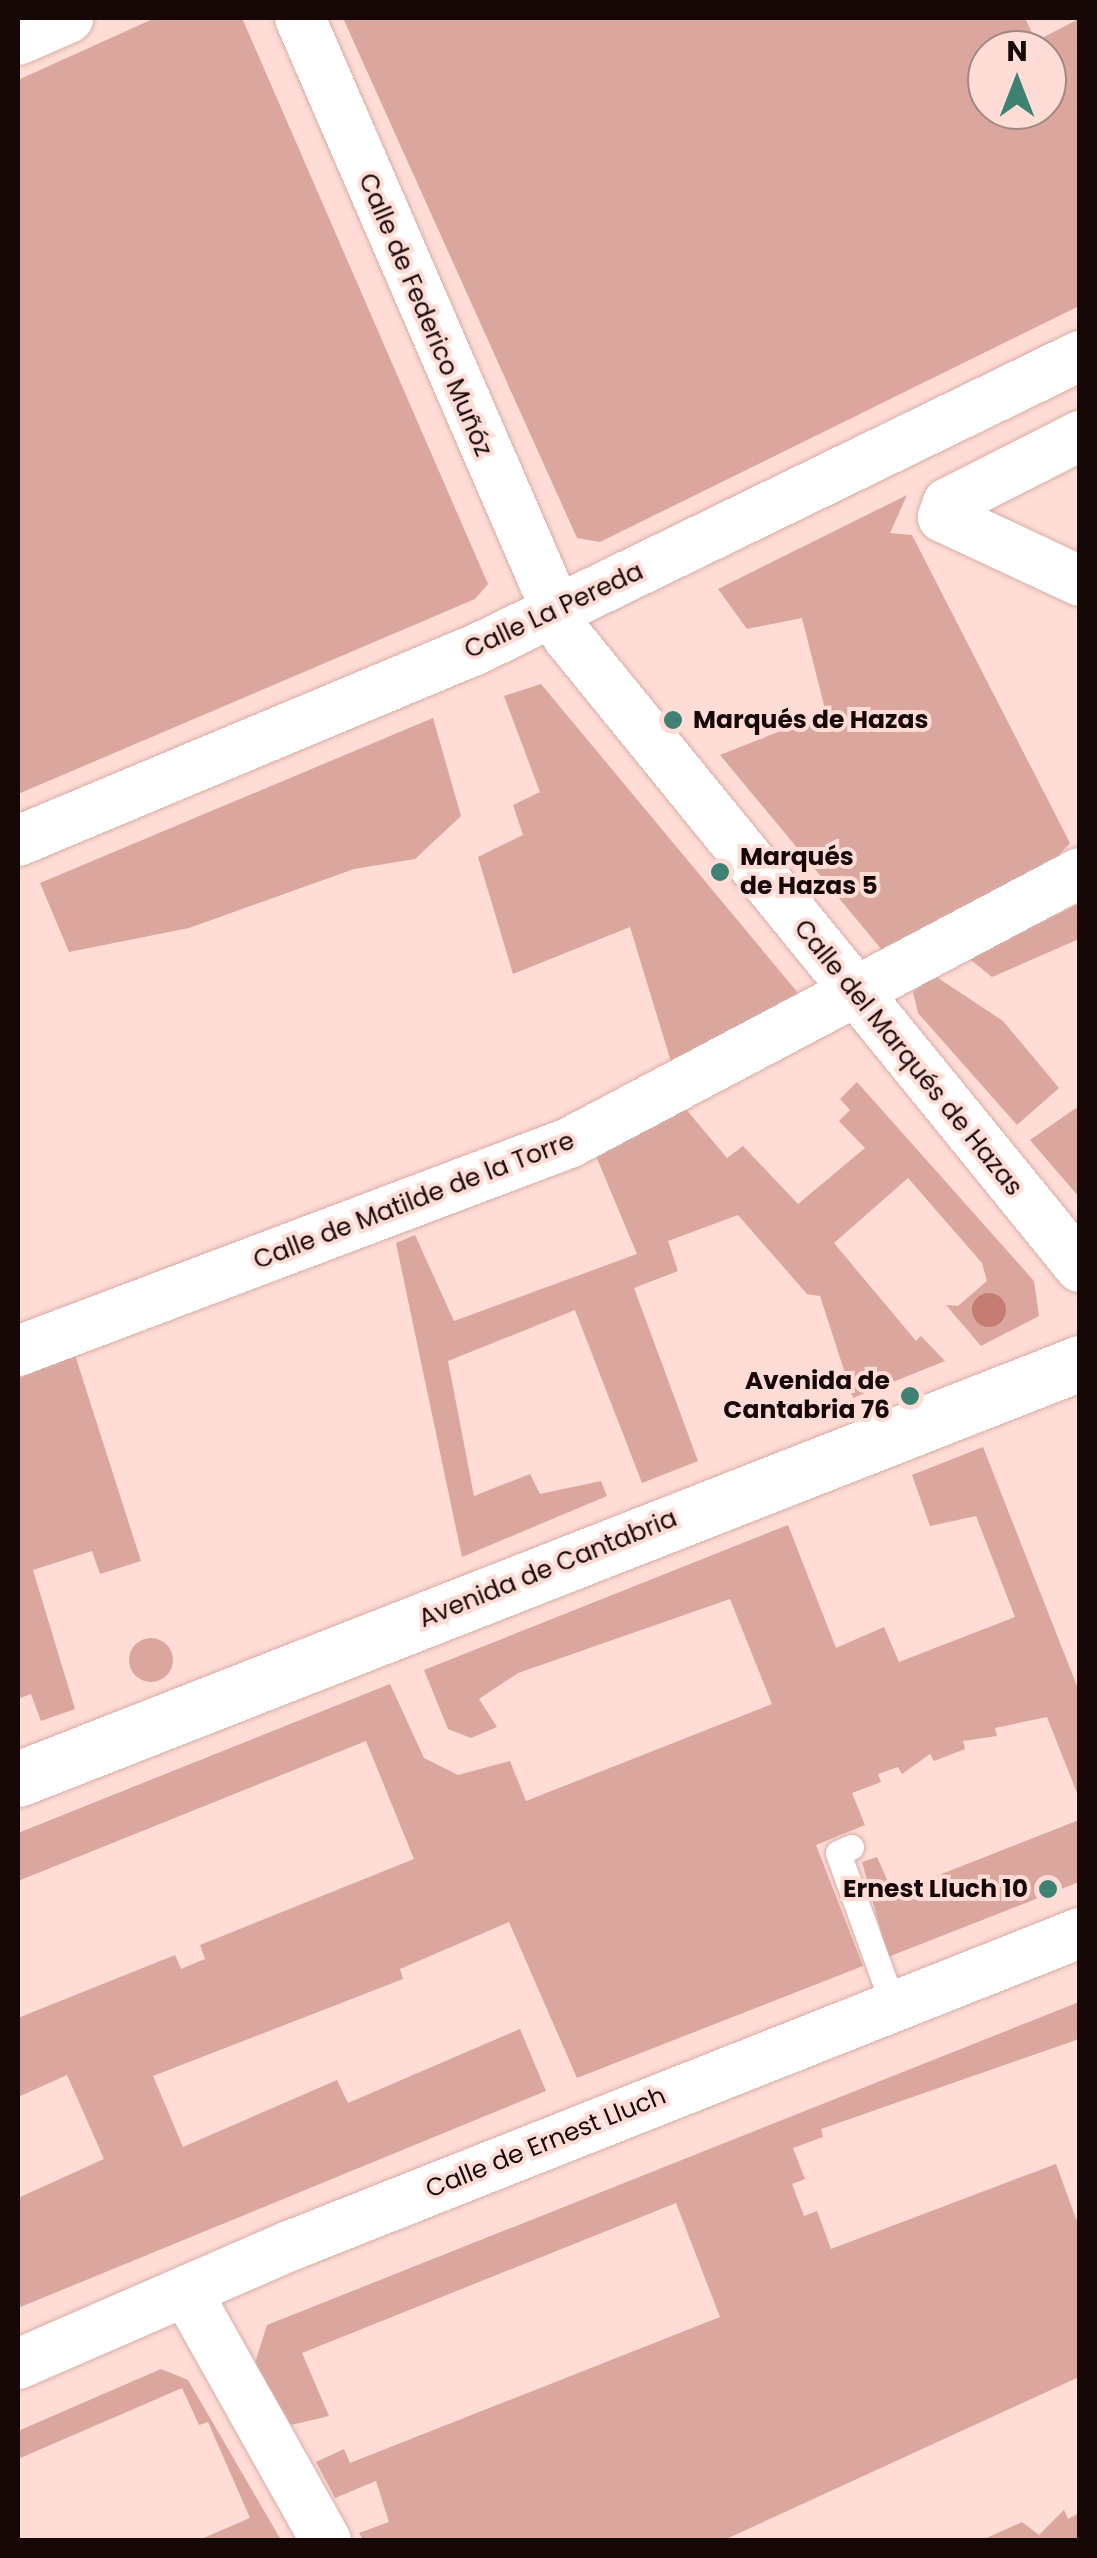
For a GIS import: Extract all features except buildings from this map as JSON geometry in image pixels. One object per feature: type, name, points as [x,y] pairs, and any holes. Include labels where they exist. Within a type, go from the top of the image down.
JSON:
[{"type":"main road","name":"Avenida de Cantabria","points":[[18,1779],[1080,1363]]},
{"type":"street","points":[[18,40],[68,18]]},
{"type":"street","name":"Calle de Federico Muñóz","points":[[300,18],[557,609]]},
{"type":"street","name":"Calle La Pereda","points":[[18,841],[557,609],[1080,356]]},
{"type":"street","points":[[1080,436],[948,503],[943,517],[1080,581]]},
{"type":"street","name":"Calle del Marqués de Hazas","points":[[557,609],[568,637],[849,990],[1080,1268]]},
{"type":"street","name":"Calle de Matilde de la Torre","points":[[18,1352],[569,1143],[849,990],[1080,873]]},
{"type":"street","name":"Calle de Ernest Lluch","points":[[18,2364],[186,2291],[1080,1933]]},
{"type":"street","points":[[186,2291],[326,2540]]},
{"type":"lane","points":[[851,1846],[838,1853],[893,2005]]},
{"type":"shaded area","points":[[155,18],[242,18],[488,584],[475,599],[18,794],[18,80]]},
{"type":"shaded area","points":[[343,18],[1025,18],[1031,30],[967,30],[967,130],[1067,130],[1067,30],[1058,30],[1079,19],[1079,306],[600,542],[577,538]]},
{"type":"shaded area","points":[[907,495],[890,533],[912,535],[1070,843],[1039,877],[882,950],[720,755],[826,713],[802,618],[747,629],[718,589]]},
{"type":"shaded area","points":[[541,684],[798,993],[672,1065],[630,927],[513,974],[478,857],[523,835],[513,805],[540,792],[504,696]]},
{"type":"shaded area","points":[[433,718],[461,816],[415,859],[354,869],[189,928],[69,952],[40,883]]},
{"type":"shaded area","points":[[1079,904],[1079,939],[992,977],[966,956]]},
{"type":"shaded area","points":[[932,974],[1003,1021],[1059,1088],[1017,1125],[918,1013],[913,992]]},
{"type":"shaded area","points":[[857,1082],[1034,1281],[1039,1316],[981,1346],[946,1305],[958,1306],[987,1281],[982,1263],[908,1178],[834,1243],[916,1341],[921,1336],[945,1361],[853,1398],[820,1296],[807,1294],[738,1215],[668,1241],[678,1271],[634,1288],[698,1461],[642,1483],[575,1310],[448,1361],[474,1496],[530,1474],[540,1494],[601,1481],[607,1496],[462,1557],[396,1243],[415,1235],[454,1321],[637,1254],[596,1156],[684,1107],[727,1158],[743,1146],[798,1204],[865,1148],[839,1121],[850,1110],[840,1099]]},
{"type":"shaded area","points":[[1076,1108],[1080,1113],[1079,1197],[1030,1140]]},
{"type":"shaded area","points":[[989,1293],[1001,1298],[1006,1310],[1001,1322],[989,1327],[977,1322],[972,1310],[977,1298]]},
{"type":"shaded area","points":[[75,1355],[141,1561],[100,1574],[92,1551],[33,1570],[75,1709],[41,1721],[31,1694],[18,1699],[18,1379]]},
{"type":"shaded area","points":[[983,1447],[1079,1691],[1079,1798],[1047,1717],[995,1728],[997,1736],[963,1741],[965,1749],[934,1761],[930,1754],[902,1774],[898,1767],[878,1774],[881,1782],[852,1793],[865,1825],[816,1845],[863,1966],[577,2078],[509,1922],[400,1969],[403,1979],[153,2076],[183,2147],[337,2080],[348,2103],[520,2029],[546,2091],[18,2308],[18,2198],[104,2159],[67,2075],[18,2097],[18,2018],[175,1955],[181,1969],[205,1959],[200,1945],[414,1859],[366,1741],[18,1881],[18,1833],[390,1684],[424,1758],[458,1775],[510,1761],[526,1801],[772,1704],[730,1599],[518,1673],[479,1699],[497,1727],[471,1738],[448,1729],[424,1670],[788,1525],[836,1648],[884,1627],[899,1662],[1015,1617],[976,1516],[930,1526],[912,1475]]},
{"type":"shaded area","points":[[151,1638],[166,1645],[173,1660],[166,1675],[151,1682],[136,1675],[129,1660],[136,1645]]},
{"type":"shaded area","points":[[1079,1820],[1079,1882],[888,1957],[862,1862],[877,1857],[893,1893]]},
{"type":"shaded area","points":[[1079,2002],[1079,2039],[821,2129],[823,2137],[793,2148],[805,2179],[792,2184],[804,2216],[817,2211],[831,2249],[1056,2164],[1079,2227],[1079,2377],[724,2540],[363,2540],[359,2533],[389,2522],[376,2481],[335,2498],[316,2462],[344,2449],[350,2463],[720,2317],[676,2203],[302,2353],[329,2416],[291,2425],[255,2363],[267,2325]]},
{"type":"shaded area","points":[[161,2369],[188,2380],[281,2540],[199,2540],[250,2518],[208,2422],[199,2425],[182,2388],[18,2459],[18,2431]]},
{"type":"shaded area","points":[[1064,2510],[1068,2519],[1079,2513],[1079,2540],[982,2540],[1022,2522],[1039,2535]]},
{"type":"place","name":"Marqués de Hazas","points":[[673,720]]},
{"type":"place","name":"Marqués de Hazas 5","points":[[720,872]]},
{"type":"place","name":"Avenida de Cantabria 76","points":[[910,1396]]},
{"type":"place","name":"Ernest Lluch 10","points":[[1048,1889]]}]
